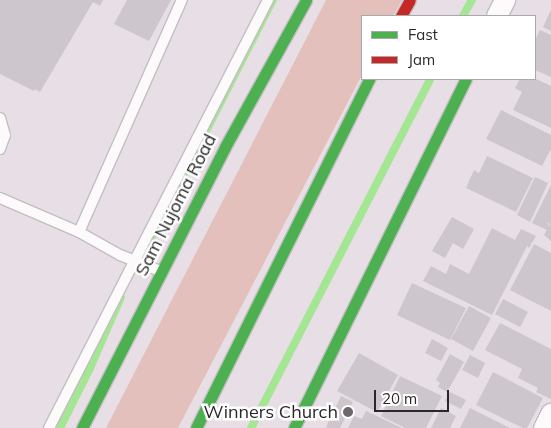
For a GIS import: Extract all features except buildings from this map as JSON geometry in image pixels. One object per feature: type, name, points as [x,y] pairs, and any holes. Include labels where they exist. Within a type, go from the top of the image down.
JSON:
[{"type":"main road","name":"Sam Nujoma Road","points":[[82,428],[225,147],[306,0]]},
{"type":"main road","points":[[402,15],[410,0]]},
{"type":"main road","points":[[196,428],[369,80]]},
{"type":"main road","points":[[294,428],[466,80]]},
{"type":"street","points":[[498,15],[505,0]]},
{"type":"street","points":[[544,428],[551,414]]},
{"type":"lane","points":[[79,232],[182,0]]},
{"type":"lane","points":[[49,428],[268,0]]},
{"type":"lane","points":[[0,118],[5,135],[0,148]]},
{"type":"lane","points":[[0,198],[79,232],[134,260],[161,271]]},
{"type":"shaded area","points":[[326,0],[402,0],[394,15],[361,15],[361,77],[178,428],[106,428]]},
{"type":"waterway","points":[[151,239],[273,0]]},
{"type":"waterway","points":[[464,15],[472,0]]},
{"type":"waterway","points":[[251,428],[429,80]]},
{"type":"waterway","points":[[60,428],[90,368],[121,297]]},
{"type":"traffic: fast","points":[[82,428],[225,147],[306,0]]},
{"type":"traffic: fast","points":[[196,428],[369,80]]},
{"type":"traffic: fast","points":[[294,428],[466,80]]},
{"type":"traffic: jam","points":[[402,15],[410,0]]},
{"type":"place","name":"Winners Church","points":[[348,412]]}]
